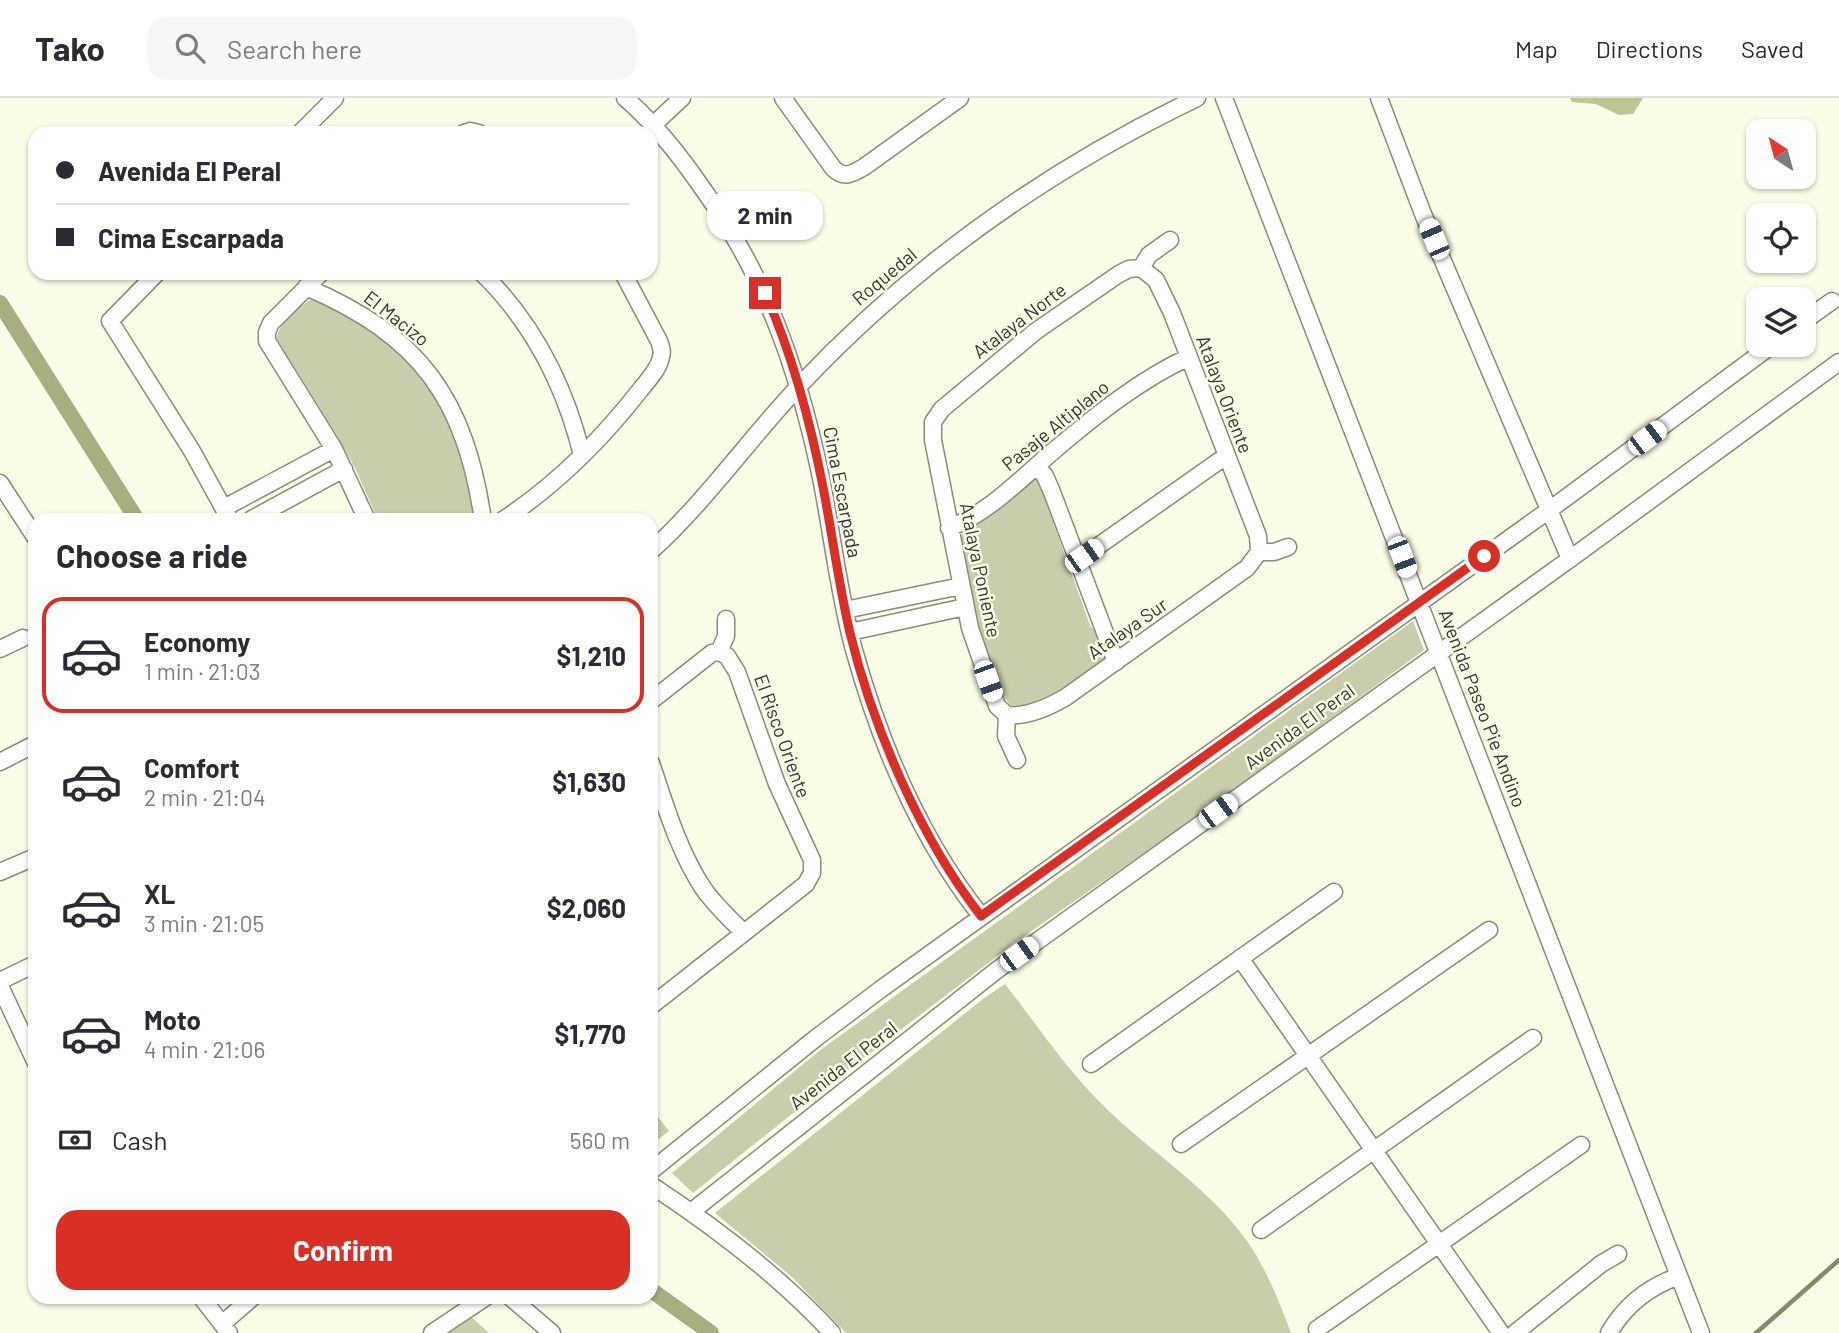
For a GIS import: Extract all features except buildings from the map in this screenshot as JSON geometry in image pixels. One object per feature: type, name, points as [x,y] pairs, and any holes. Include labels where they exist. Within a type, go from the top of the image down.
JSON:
[{"type":"street","points":[[307,126],[335,98]]},
{"type":"street","points":[[653,125],[682,98]]},
{"type":"street","points":[[783,98],[833,168],[843,175],[856,172],[960,98]]},
{"type":"street","name":"Roquedal","points":[[658,544],[712,488],[798,387],[862,322],[918,274],[985,223],[1068,168],[1197,98]]},
{"type":"street","name":"Avenida Paseo Pie Andino","points":[[1224,98],[1701,1333]]},
{"type":"street","points":[[1379,98],[1423,214],[1570,559]]},
{"type":"street","name":"Cima Escarpada","points":[[637,102],[653,125]]},
{"type":"street","name":"Cima Escarpada","points":[[658,131],[702,186],[751,263],[773,312],[798,387],[820,474],[845,610],[871,701],[907,792],[935,848],[981,916]]},
{"type":"street","points":[[1141,268],[1149,255],[1170,240]]},
{"type":"street","name":"Atalaya Oriente","points":[[1141,268],[1149,273],[1160,288],[1189,357],[1258,536],[1259,552]]},
{"type":"street","name":"Atalaya Norte","points":[[933,422],[942,409],[1036,331],[1119,274],[1129,269],[1141,268]]},
{"type":"street","points":[[150,280],[110,321],[192,451],[226,513]]},
{"type":"street","points":[[314,280],[274,319],[267,331],[269,346],[334,449],[365,513]]},
{"type":"street","points":[[488,280],[510,304],[551,368],[573,418],[582,455]]},
{"type":"street","points":[[512,513],[546,488],[582,455],[639,393],[658,365],[662,356],[659,341],[627,280]]},
{"type":"street","name":"El Macizo","points":[[306,287],[345,305],[373,323],[405,348],[432,377],[447,398],[470,452],[482,513]]},
{"type":"street","points":[[1816,312],[1832,301]]},
{"type":"street","name":"Pasaje Altiplano","points":[[949,528],[982,510],[1119,400],[1162,371],[1189,357]]},
{"type":"street","name":"Avenida El Peral","points":[[658,1165],[816,1038],[981,916],[1548,510],[1756,357]]},
{"type":"street","name":"Avenida El Peral","points":[[691,1212],[997,970],[1570,559],[1839,362]]},
{"type":"street","name":"Atalaya Poniente","points":[[933,422],[932,433],[965,607],[997,706],[1007,715],[1006,736],[1017,760]]},
{"type":"street","points":[[229,513],[334,449]]},
{"type":"street","points":[[1077,561],[1226,456]]},
{"type":"street","points":[[1037,466],[1047,481],[1116,662]]},
{"type":"street","points":[[263,513],[344,469]]},
{"type":"street","points":[[0,483],[28,526]]},
{"type":"street","points":[[1259,552],[1274,552],[1288,547]]},
{"type":"street","name":"Atalaya Sur","points":[[1007,715],[1025,714],[1056,702],[1247,568],[1259,552]]},
{"type":"street","points":[[845,610],[961,586]]},
{"type":"street","points":[[850,632],[965,607]]},
{"type":"street","points":[[658,695],[708,655],[719,652],[726,636],[726,619]]},
{"type":"street","points":[[0,649],[23,638]]},
{"type":"street","name":"El Risco Oriente","points":[[719,652],[727,656],[737,671],[781,793],[811,860],[812,873],[806,884],[743,932]]},
{"type":"street","points":[[0,762],[28,748]]},
{"type":"street","points":[[658,782],[674,827],[697,878],[710,897],[743,932],[658,994]]},
{"type":"street","points":[[0,872],[28,860]]},
{"type":"street","points":[[1091,1064],[1334,892]]},
{"type":"street","points":[[1181,1144],[1489,930]]},
{"type":"street","points":[[1240,958],[1501,1333]]},
{"type":"street","points":[[28,968],[0,983],[28,1045]]},
{"type":"street","points":[[1261,1230],[1533,1038]]},
{"type":"street","points":[[1317,1329],[1581,1145]]},
{"type":"street","points":[[658,1190],[768,1272],[832,1333]]},
{"type":"street","points":[[1516,1333],[1577,1283],[1618,1254]]},
{"type":"street","points":[[1609,1333],[1618,1318],[1638,1297],[1679,1276]]},
{"type":"street","points":[[207,1304],[226,1328],[247,1304]]},
{"type":"street","points":[[432,1333],[476,1304]]},
{"type":"street","points":[[517,1304],[542,1331]]},
{"type":"green space","points":[[1570,98],[1643,98],[1633,114],[1619,115],[1596,104],[1572,102]]},
{"type":"green space","points":[[311,300],[360,322],[383,339],[422,380],[438,403],[461,451],[474,513],[375,513],[336,434],[277,339],[280,328],[300,307]]},
{"type":"green space","points":[[1033,475],[1041,480],[1049,499],[1046,502],[1091,628],[1096,627],[1106,658],[1050,695],[1037,701],[1012,706],[996,679],[980,631],[967,581],[961,540],[967,526]]},
{"type":"green space","points":[[1413,621],[1424,650],[1215,804],[1017,941],[827,1086],[693,1193],[672,1173],[819,1051]]},
{"type":"green space","points":[[1005,984],[1092,1094],[1231,1220],[1261,1263],[1291,1333],[846,1333],[791,1276],[715,1213]]},
{"type":"green space","points":[[658,1117],[669,1131],[658,1140]]},
{"type":"green space","points":[[468,1314],[489,1333],[440,1333]]},
{"type":"waterway","points":[[0,303],[133,513]]},
{"type":"waterway","points":[[1756,1333],[1839,1260]]},
{"type":"waterway","points":[[658,1295],[711,1333]]},
{"type":"route","points":[[765,293],[776,319],[808,422],[850,632],[871,701],[907,792],[935,848],[981,916],[1484,556]]}]
